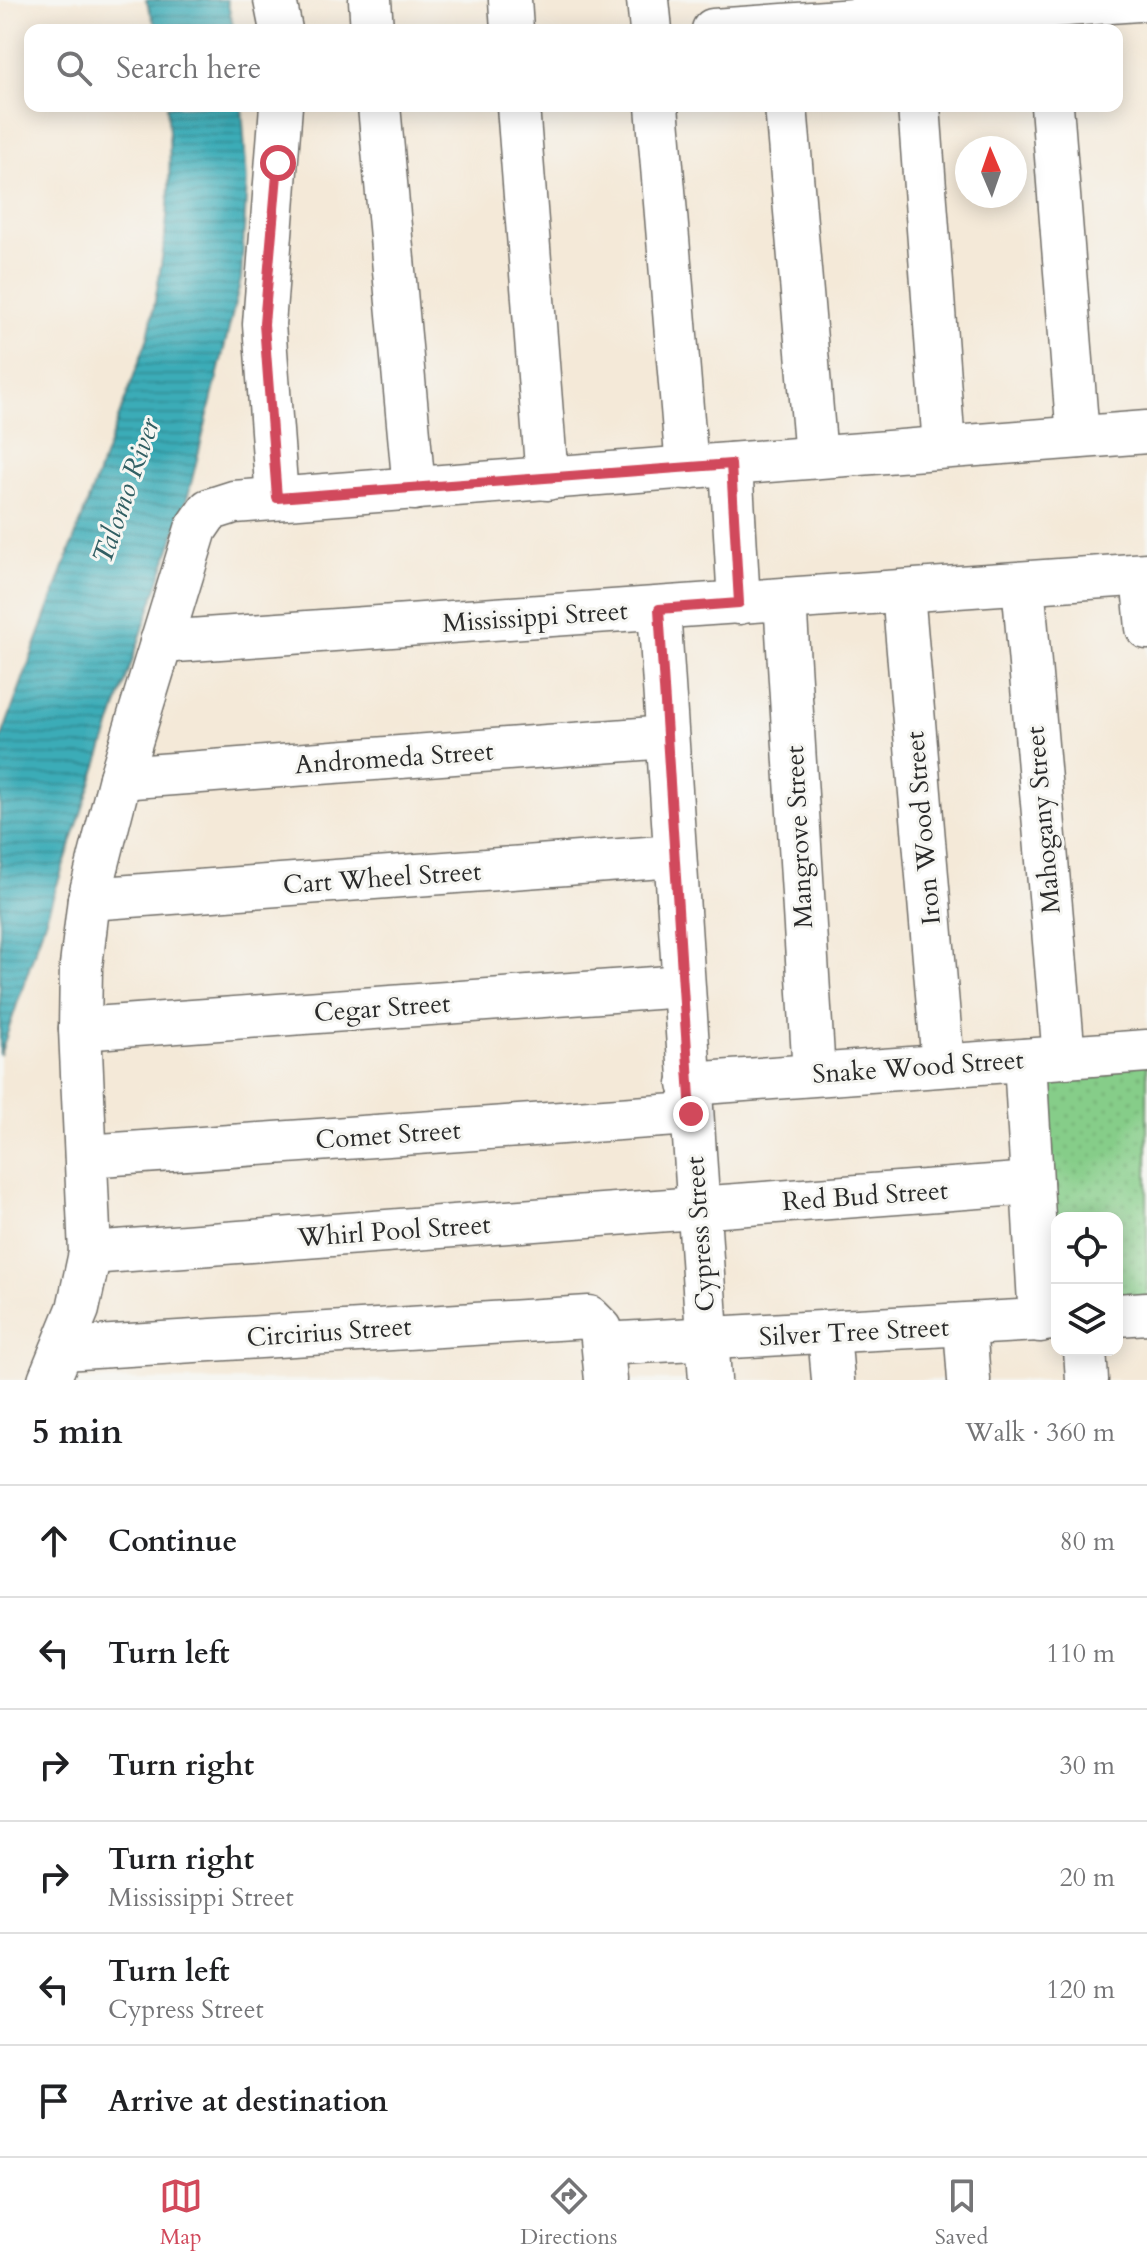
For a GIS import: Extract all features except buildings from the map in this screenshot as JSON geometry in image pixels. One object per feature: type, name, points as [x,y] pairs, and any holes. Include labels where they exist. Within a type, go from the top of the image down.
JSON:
[{"type":"street","points":[[275,0],[280,24]]},
{"type":"street","points":[[370,0],[372,24]]},
{"type":"street","points":[[510,0],[512,24]]},
{"type":"street","points":[[648,0],[650,24]]},
{"type":"street","points":[[746,24],[779,18],[1044,12],[1138,0]]},
{"type":"street","points":[[277,498],[264,324],[281,112]]},
{"type":"street","points":[[380,112],[414,489]]},
{"type":"street","points":[[518,112],[547,479]]},
{"type":"street","points":[[657,112],[687,468]]},
{"type":"street","points":[[787,112],[816,457]]},
{"type":"street","points":[[919,112],[944,447]]},
{"type":"street","points":[[1052,112],[1078,437]]},
{"type":"street","points":[[56,1364],[78,1309],[90,1253],[80,1029],[81,966],[89,899],[120,778],[202,518],[220,505],[277,498],[1147,432]]},
{"type":"street","points":[[731,464],[739,603]]},
{"type":"street","points":[[1145,575],[1147,628]]},
{"type":"street","name":"Mississippi Street","points":[[161,642],[1145,575]]},
{"type":"street","name":"Mahogany Street","points":[[1023,583],[1044,1058],[1032,1183],[1049,1320]]},
{"type":"street","name":"Iron Wood Street","points":[[903,592],[943,1065]]},
{"type":"street","name":"Mangrove Street","points":[[785,599],[814,1074]]},
{"type":"street","name":"Cypress Street","points":[[659,609],[710,1380]]},
{"type":"street","name":"Andromeda Street","points":[[120,778],[667,737]]},
{"type":"street","name":"Cart Wheel Street","points":[[89,899],[675,856]]},
{"type":"street","name":"Cegar Street","points":[[80,1029],[683,986]]},
{"type":"street","name":"Snake Wood Street","points":[[690,1099],[814,1074],[1147,1051]]},
{"type":"street","name":"Comet Street","points":[[86,1156],[690,1099]]},
{"type":"street","name":"Red Bud Street","points":[[698,1209],[1032,1183]]},
{"type":"street","name":"Whirl Pool Street","points":[[90,1253],[698,1209]]},
{"type":"street","points":[[1123,1315],[1147,1313]]},
{"type":"street","name":"Circirius Street","points":[[56,1364],[582,1317],[601,1348]]},
{"type":"street","name":"Silver Tree Street","points":[[601,1348],[1049,1320]]},
{"type":"street","points":[[965,1326],[969,1380]]},
{"type":"street","points":[[829,1333],[833,1380]]},
{"type":"street","points":[[1085,1356],[1087,1380]]},
{"type":"green space","points":[[1147,1062],[1147,1299],[1123,1301],[1123,1212],[1051,1212],[1051,1245],[1034,1071]]},
{"type":"water","points":[[146,0],[227,0],[233,24],[155,24]]},
{"type":"water","name":"Talomo River","points":[[167,112],[242,112],[247,182],[241,279],[189,492],[0,1055],[0,742],[148,337],[159,279],[169,194]]},
{"type":"route","points":[[278,163],[264,324],[277,498],[731,464],[739,603],[659,609],[691,1114]]}]
